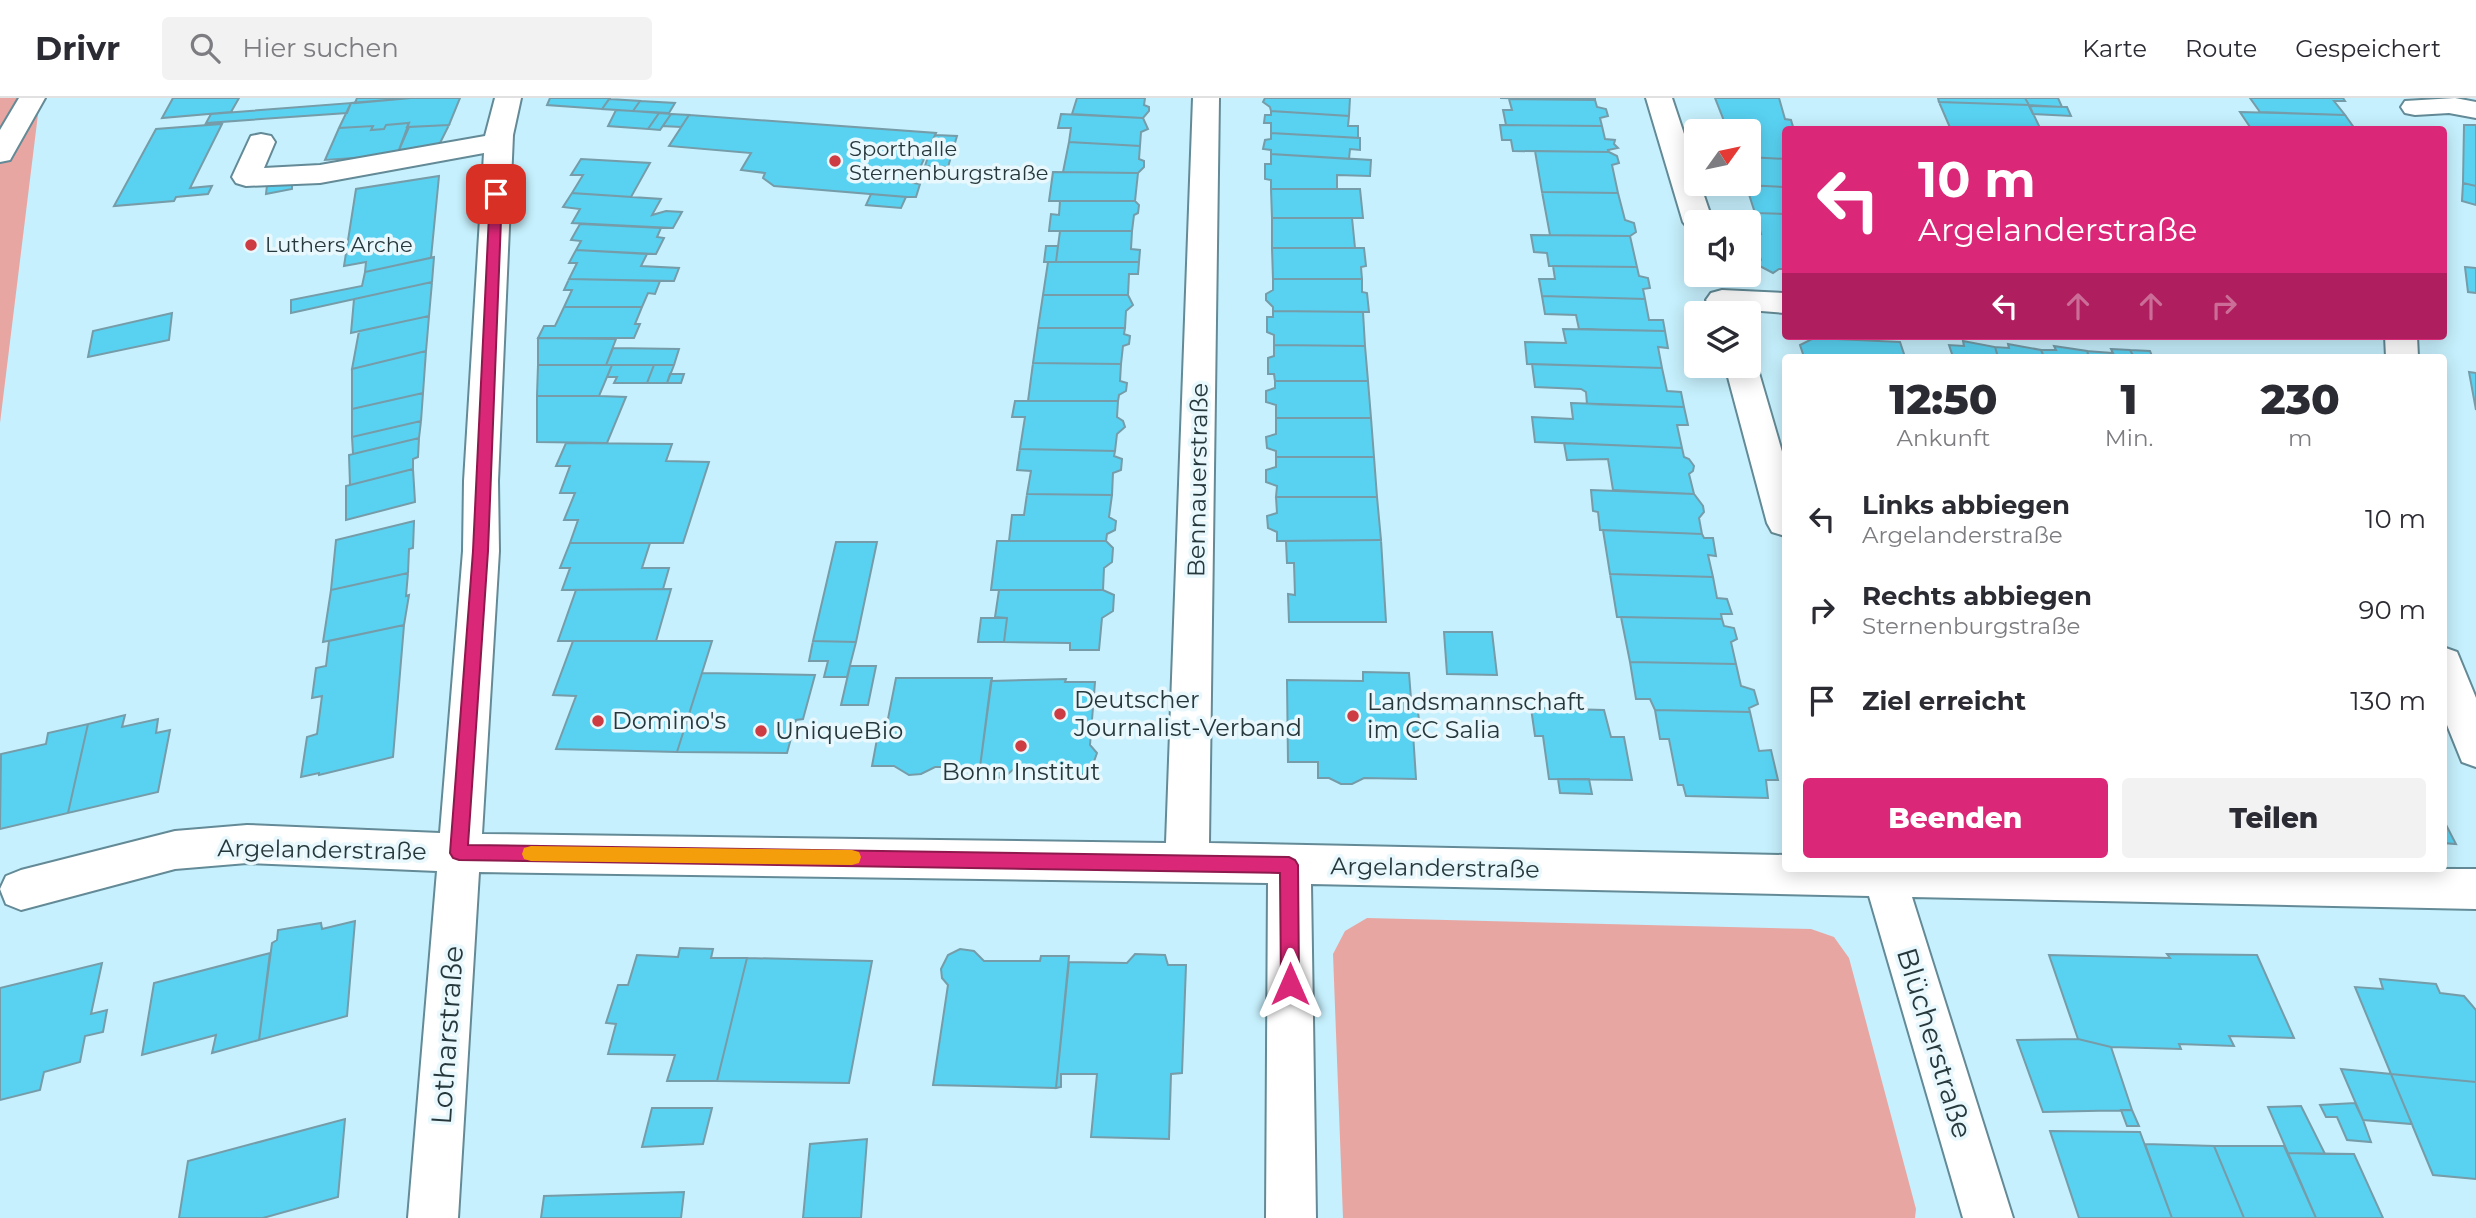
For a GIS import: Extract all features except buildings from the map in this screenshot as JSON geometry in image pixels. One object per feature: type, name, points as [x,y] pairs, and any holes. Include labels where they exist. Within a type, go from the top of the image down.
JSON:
[{"type":"street","points":[[0,154],[32,98]]},
{"type":"street","name":"Lotharstraße","points":[[433,1218],[481,551],[481,481],[499,142],[508,98]]},
{"type":"street","name":"Bennauerstraße","points":[[1187,862],[1206,98]]},
{"type":"street","points":[[1659,98],[1694,210]]},
{"type":"street","points":[[2414,112],[2449,105],[2476,110]]},
{"type":"street","points":[[261,142],[246,177],[320,174],[499,142]]},
{"type":"street","points":[[1721,296],[1782,303]]},
{"type":"street","points":[[1744,378],[1782,512]]},
{"type":"street","points":[[2447,674],[2476,750]]},
{"type":"street","name":"Argelanderstraße","points":[[21,890],[175,850],[247,844],[459,853],[1782,872]]},
{"type":"street","points":[[1289,865],[1291,1218]]},
{"type":"street","name":"Argelanderstraße","points":[[1810,872],[2476,889]]},
{"type":"street","name":"Blücherstraße","points":[[1884,873],[1989,1218]]},
{"type":"shaded area","points":[[0,98],[40,98],[0,423]]},
{"type":"shaded area","points":[[1367,918],[1811,929],[1834,937],[1849,958],[1916,1209],[1915,1218],[1343,1218],[1333,954],[1345,931]]},
{"type":"slow traffic","points":[[531,854],[852,857]]},
{"type":"place","name":"Sporthalle Sternenburgstraße","points":[[835,161]]},
{"type":"place","name":"Luthers Arche","points":[[251,245]]},
{"type":"place","name":"Deutscher Journalist-Verband","points":[[1060,714]]},
{"type":"place","name":"Landsmannschaft im CC Salia","points":[[1353,716]]},
{"type":"place","name":"Domino's","points":[[598,721]]},
{"type":"place","name":"UniqueBio","points":[[761,731]]},
{"type":"place","name":"Bonn Institut","points":[[1021,746]]},
{"type":"route","points":[[496,194],[481,481],[481,551],[459,853],[1289,865],[1290,984]]}]
